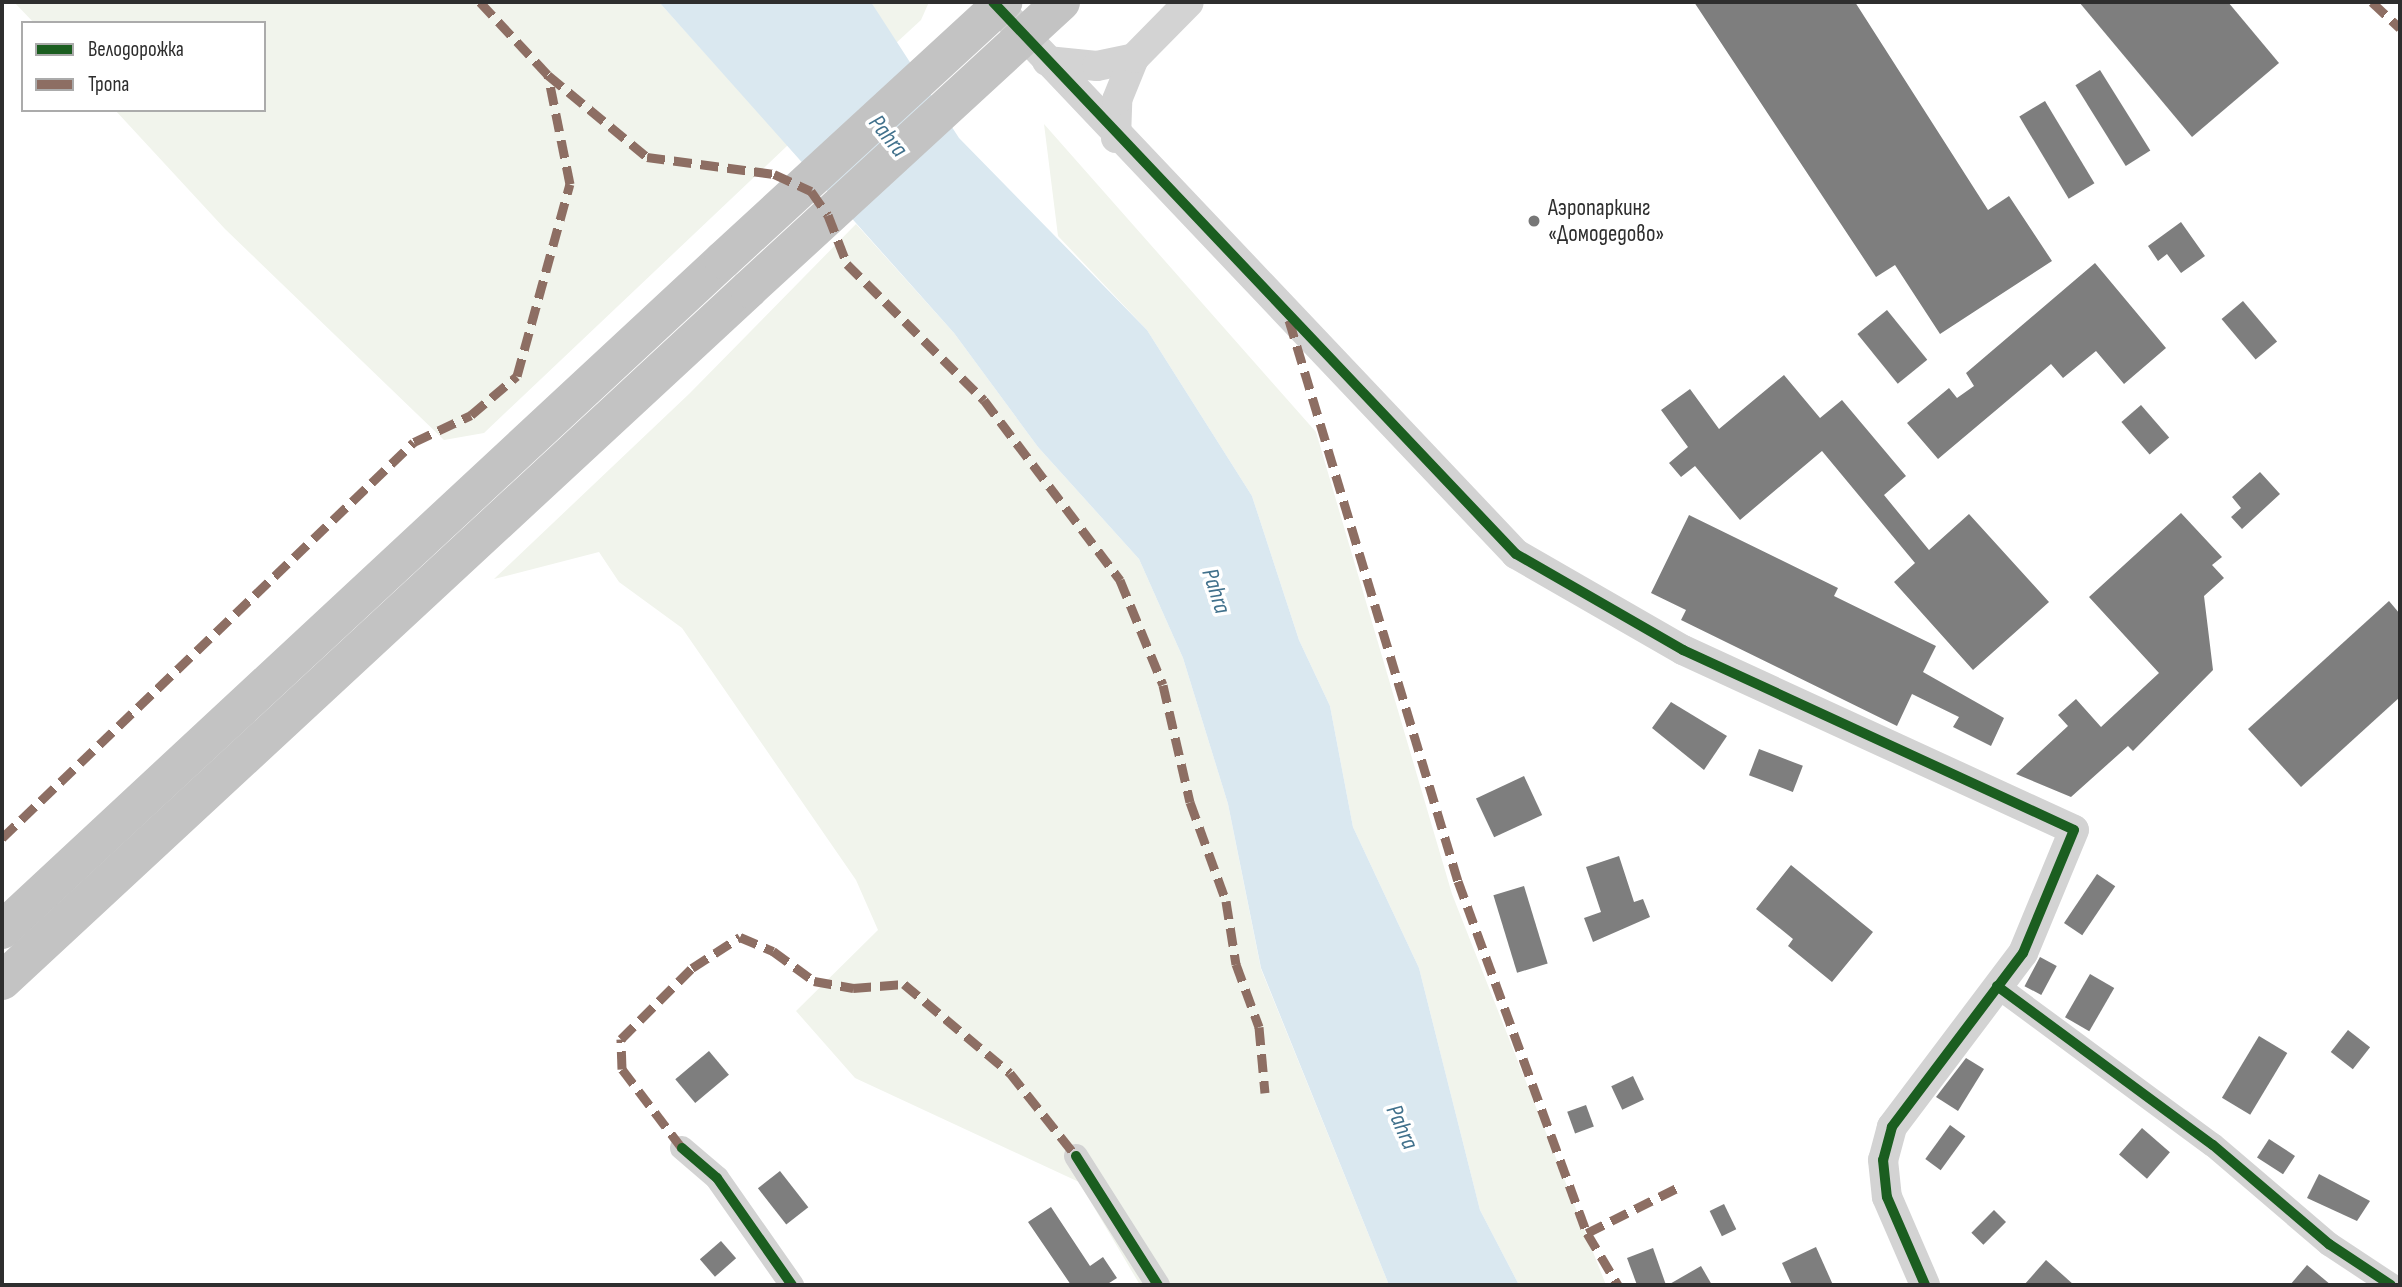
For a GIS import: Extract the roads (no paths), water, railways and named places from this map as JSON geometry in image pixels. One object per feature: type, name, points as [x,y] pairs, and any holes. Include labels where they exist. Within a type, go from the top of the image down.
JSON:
[{"type":"highway","points":[[2,930],[1004,2]]},
{"type":"highway","points":[[2,981],[1061,2]]},
{"type":"street","points":[[993,2],[1116,138],[1516,554],[1683,650],[2074,830],[2023,953],[1920,1083],[1892,1128],[1883,1160],[1887,1197],[1926,1285]]},
{"type":"street","points":[[1116,138],[1117,100],[1134,58],[1189,2]]},
{"type":"street","points":[[1047,61],[1097,66],[1134,58]]},
{"type":"street","points":[[1997,986],[2213,1145],[2329,1244],[2391,1285]]},
{"type":"street","points":[[682,1149],[717,1178],[792,1285]]},
{"type":"street","points":[[1076,1156],[1158,1285]]},
{"type":"water","name":"Pahra","points":[[659,2],[871,2],[959,138],[1147,330],[1252,496],[1299,640],[1330,706],[1353,827],[1419,968],[1480,1210],[1519,1285],[1389,1285],[1261,968],[1228,804],[1183,658],[1139,559],[1038,447],[954,333]]},
{"type":"place","name":"Аэропаркинг «Домодедово»","points":[[1534,221]]}]
